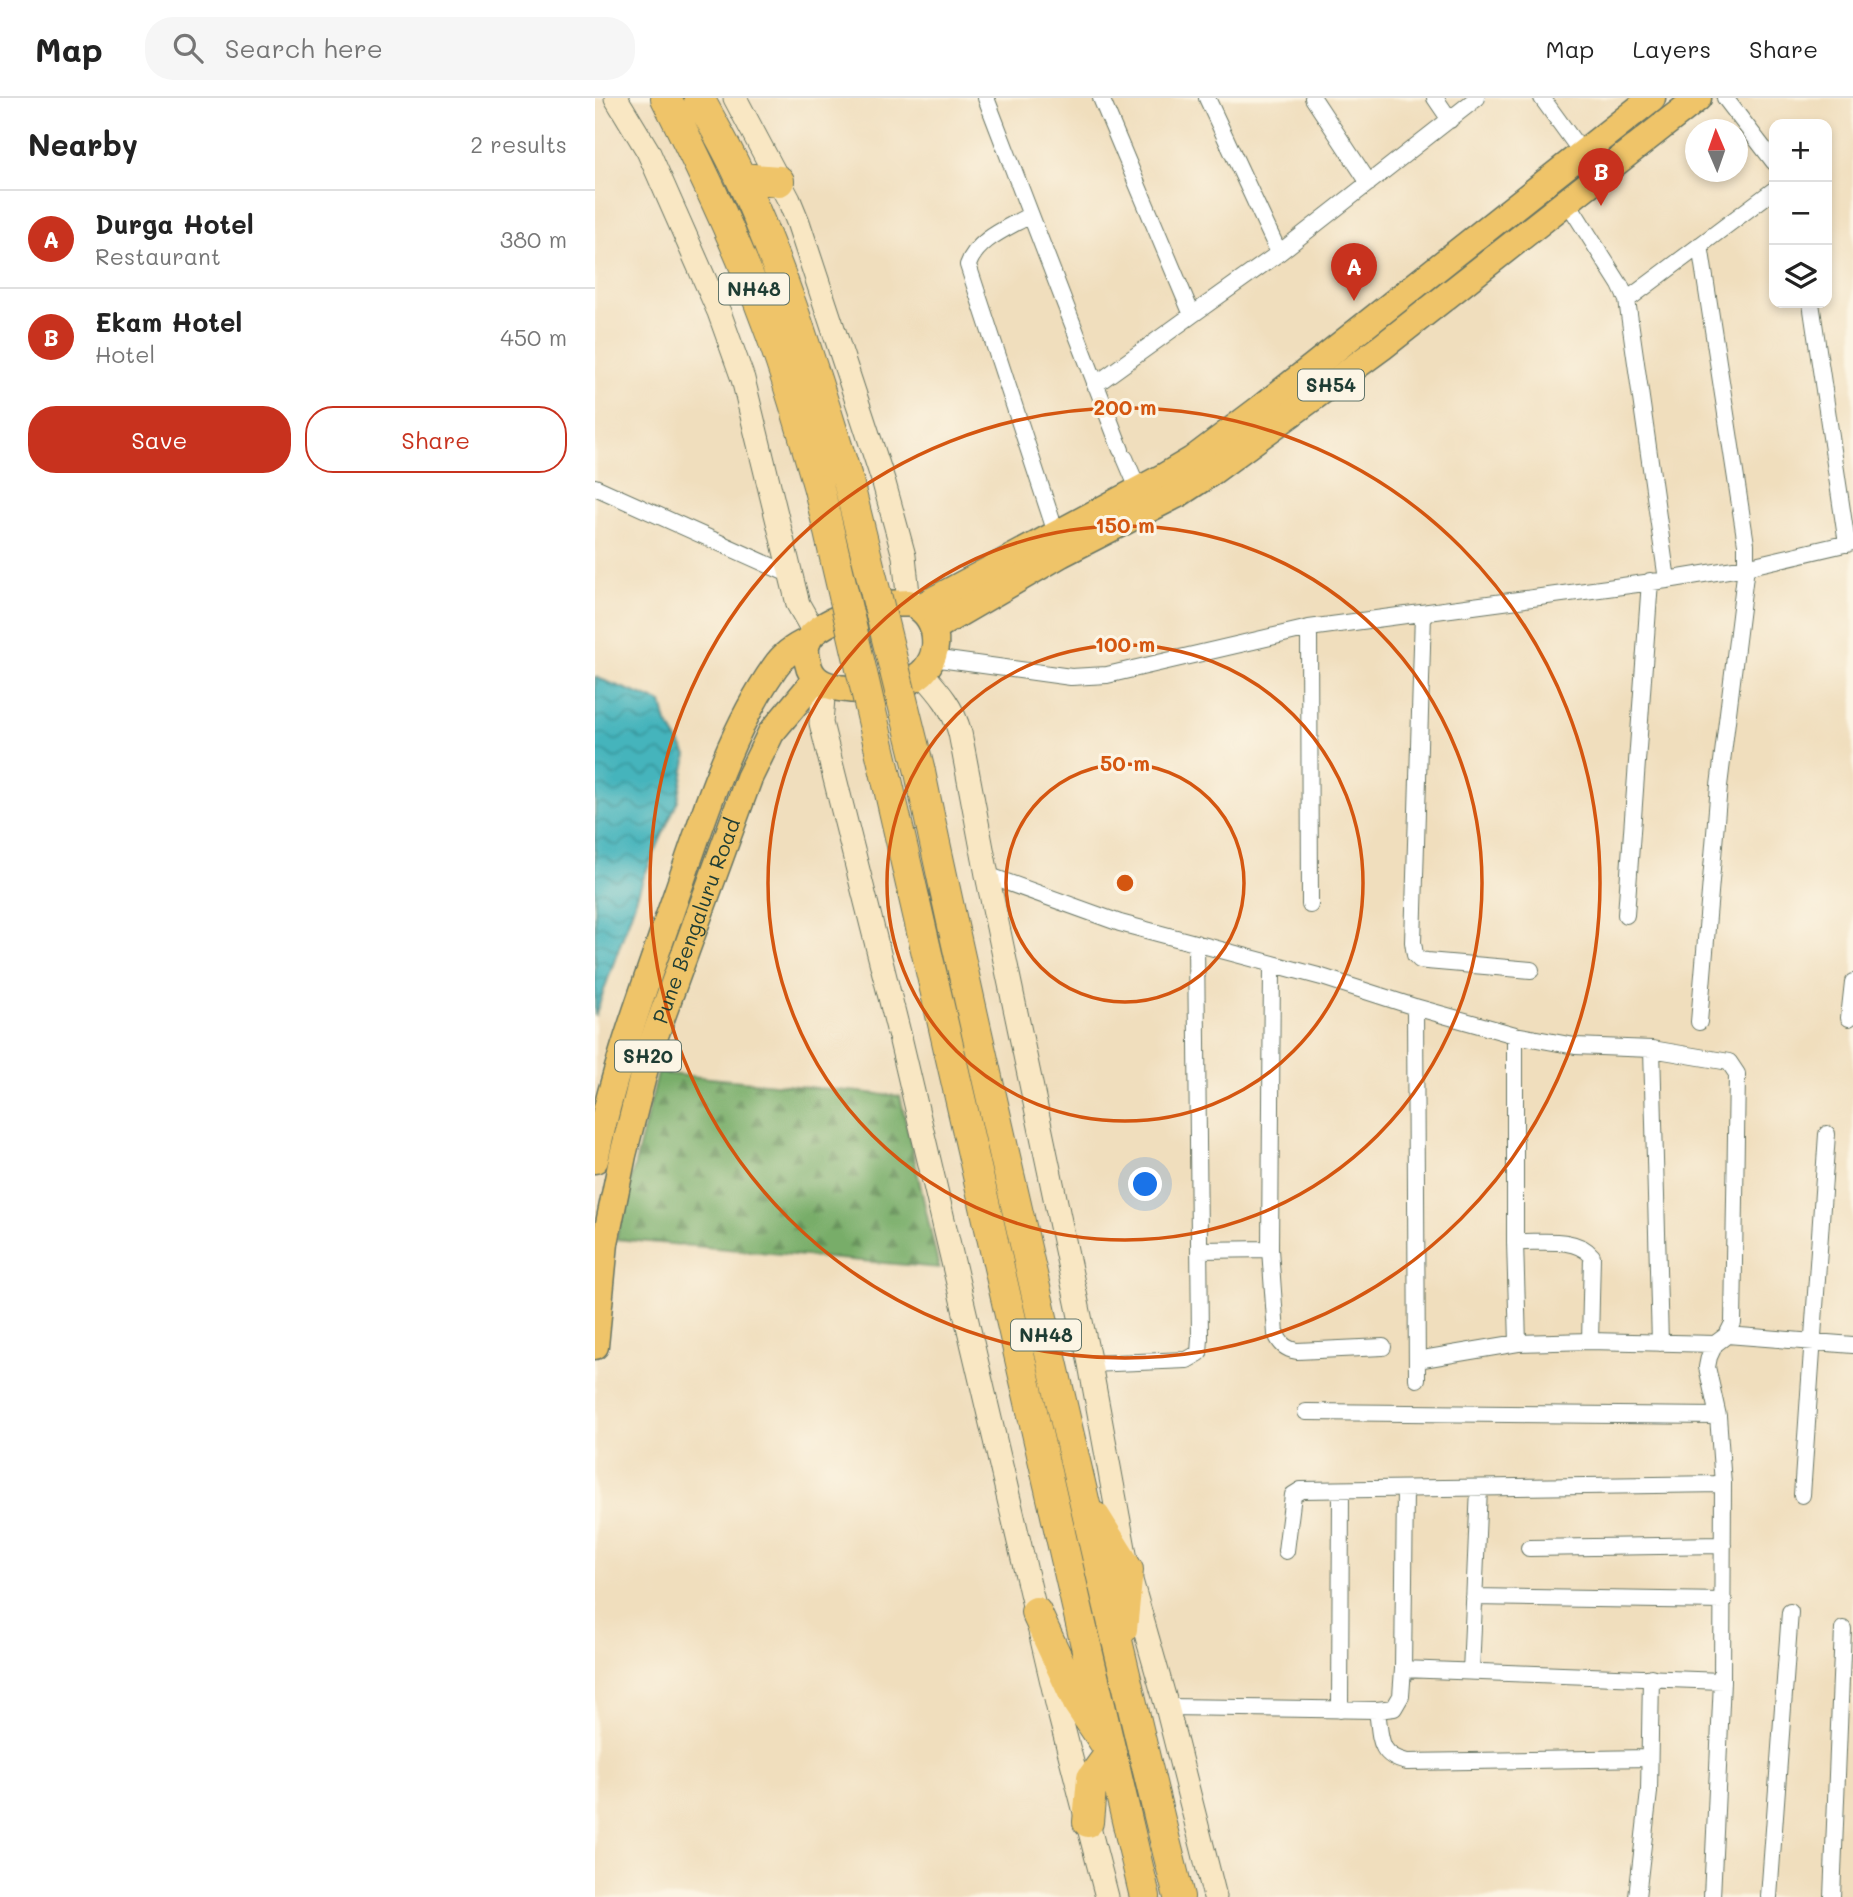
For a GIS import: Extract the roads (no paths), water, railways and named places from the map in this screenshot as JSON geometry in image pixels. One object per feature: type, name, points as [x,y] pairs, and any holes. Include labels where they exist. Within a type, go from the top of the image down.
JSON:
[{"type":"highway","name":"NH48","points":[[666,98],[698,161],[766,321],[819,489],[1145,1897]]},
{"type":"highway","name":"NH48","points":[[699,98],[741,178],[799,327],[848,481],[921,772],[961,967],[1082,1496],[1179,1897]]},
{"type":"highway","points":[[741,178],[779,181]]},
{"type":"highway","points":[[1082,1496],[1128,1570],[1119,1650]]},
{"type":"highway","points":[[1036,1612],[1078,1703],[1111,1752],[1092,1778],[1088,1822]]},
{"type":"main road","name":"SH54","points":[[1264,420],[1520,204],[1652,98]]},
{"type":"main road","name":"SH54","points":[[921,613],[1039,566],[1144,500],[1192,460],[1264,420],[1382,347],[1698,98]]},
{"type":"main road","points":[[1520,204],[1537,224]]},
{"type":"main road","name":"SH54","points":[[921,613],[1056,533],[1144,500]]},
{"type":"main road","points":[[883,604],[921,613],[936,642],[927,666],[894,686],[853,690],[820,682],[809,671],[807,661],[811,637],[827,623],[883,604]]},
{"type":"main road","name":"Pune Bengaluru Road","points":[[595,1160],[621,1054],[726,761],[751,705],[776,665],[796,646],[811,637]]},
{"type":"main road","name":"Pune Bengaluru Road","points":[[595,1346],[605,1243],[649,1052],[758,759],[778,724],[820,682]]},
{"type":"street","points":[[616,98],[648,151],[719,312],[743,379],[791,575],[811,637]]},
{"type":"street","points":[[735,98],[798,222],[884,483],[921,613]]},
{"type":"street","points":[[986,98],[1095,385],[1144,500]]},
{"type":"street","points":[[1101,98],[1192,315]]},
{"type":"street","points":[[1207,98],[1279,253]]},
{"type":"street","points":[[1313,98],[1369,183]]},
{"type":"street","points":[[1435,98],[1450,120]]},
{"type":"street","points":[[1095,385],[1279,253],[1478,98]]},
{"type":"street","points":[[1542,98],[1582,153]]},
{"type":"street","points":[[1725,98],[1769,155]]},
{"type":"street","points":[[1627,300],[1769,194]]},
{"type":"street","points":[[1567,201],[1627,300],[1659,581],[1626,915]]},
{"type":"street","points":[[1030,215],[980,245],[968,265],[1056,533]]},
{"type":"street","points":[[1699,1022],[1719,786],[1747,567],[1744,530],[1700,245]]},
{"type":"street","points":[[927,666],[1071,677],[1107,675],[1309,628],[1659,581],[1747,567],[1850,543],[1812,308]]},
{"type":"street","points":[[595,487],[791,575]]},
{"type":"street","points":[[1423,614],[1413,942],[1415,956],[1427,961],[1531,970]]},
{"type":"street","points":[[1309,628],[1310,905]]},
{"type":"street","points":[[927,666],[954,713],[1090,1364],[1128,1570],[1167,1707],[1215,1897]]},
{"type":"street","points":[[820,682],[823,731],[903,1050],[960,1298],[1107,1897]]},
{"type":"street","points":[[987,875],[1120,923],[1515,1035],[1575,1046],[1652,1049],[1729,1062],[1737,1074],[1733,1323],[1709,1357],[1707,1367],[1718,1416],[1723,1484],[1723,1681],[1712,1897]]},
{"type":"street","points":[[1090,1364],[1187,1360],[1199,1353],[1196,943]]},
{"type":"street","points":[[1272,964],[1269,1249],[1276,1334],[1287,1349],[1297,1351],[1383,1347]]},
{"type":"street","points":[[1849,1018],[1853,982]]},
{"type":"street","points":[[1415,1007],[1417,1378]]},
{"type":"street","points":[[1515,1035],[1518,1343]]},
{"type":"street","points":[[1652,1049],[1660,1343]]},
{"type":"street","points":[[1802,1494],[1827,1135]]},
{"type":"street","points":[[1515,1242],[1574,1244],[1585,1247],[1592,1256],[1590,1341]]},
{"type":"street","points":[[1199,1250],[1269,1249]]},
{"type":"street","points":[[1417,1360],[1518,1343],[1721,1340],[1853,1345]]},
{"type":"street","points":[[1306,1412],[1718,1416]]},
{"type":"street","points":[[1286,1551],[1293,1495],[1301,1490],[1723,1484]]},
{"type":"street","points":[[1471,1672],[1479,1488]]},
{"type":"street","points":[[1167,1707],[1340,1710],[1394,1708],[1401,1696],[1403,1669],[1405,1489]]},
{"type":"street","points":[[1340,1710],[1341,1490]]},
{"type":"street","points":[[1529,1548],[1723,1545]]},
{"type":"street","points":[[1474,1597],[1724,1601]]},
{"type":"street","points":[[1769,1897],[1790,1612]]},
{"type":"street","points":[[1832,1897],[1843,1629]]},
{"type":"street","points":[[1403,1669],[1723,1681]]},
{"type":"street","points":[[1637,1897],[1649,1792],[1651,1677]]},
{"type":"street","points":[[1377,1710],[1383,1748],[1392,1759],[1407,1762],[1649,1758]]},
{"type":"water","points":[[595,677],[662,703],[667,723],[687,755],[678,800],[645,874],[595,1016]]},
{"type":"place","name":"Ekam Hotel","points":[[1601,206]]},
{"type":"place","name":"Durga Hotel","points":[[1354,301]]}]
